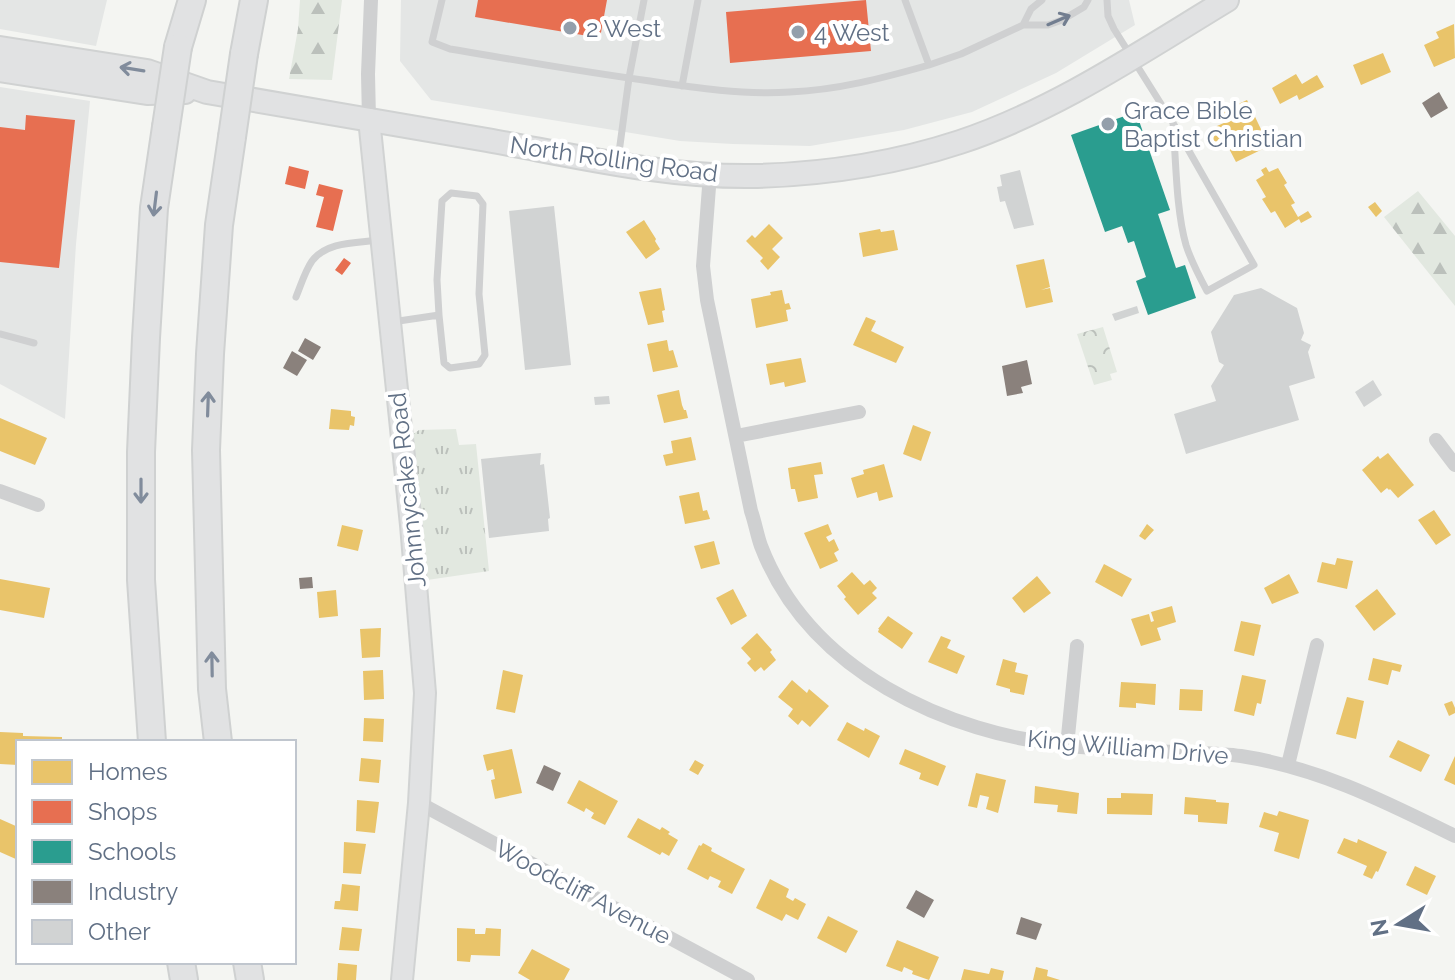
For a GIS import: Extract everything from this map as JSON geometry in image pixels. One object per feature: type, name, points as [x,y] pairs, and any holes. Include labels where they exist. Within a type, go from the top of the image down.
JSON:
[{"type":"highway","points":[[152,740],[141,580],[141,452],[154,208],[184,0]]},
{"type":"highway","points":[[178,47],[192,0]]},
{"type":"highway","points":[[218,740],[212,689],[206,450],[210,354],[219,225],[254,0]]},
{"type":"main road","name":"North Rolling Road","points":[[0,48],[147,71],[207,92],[617,163],[659,170],[756,176],[808,173],[908,156],[943,147],[1014,121],[1131,58],[1227,0]]},
{"type":"main road","name":"North Rolling Road","points":[[0,70],[147,93],[207,92]]},
{"type":"street","name":"Johnnycake Road","points":[[371,0],[369,119],[425,693],[419,803],[402,980]]},
{"type":"street","name":"King William Drive","points":[[710,174],[703,266],[707,300],[751,511],[773,571],[809,624],[834,649],[860,672],[889,690],[949,718],[1024,740],[1067,746],[1238,755],[1288,765],[1373,796],[1455,836]]},
{"type":"street","points":[[736,436],[859,412]]},
{"type":"street","points":[[1436,440],[1455,465]]},
{"type":"street","points":[[0,491],[38,505]]},
{"type":"street","points":[[1288,765],[1317,645]]},
{"type":"street","points":[[1067,746],[1077,646]]},
{"type":"street","name":"Woodcliff Avenue","points":[[419,803],[748,980]]},
{"type":"lane","points":[[442,0],[432,42],[450,49],[734,92],[790,92],[874,80],[961,54],[1023,25],[1048,25],[1084,7],[1088,0]]},
{"type":"lane","points":[[617,163],[644,0]]},
{"type":"lane","points":[[682,86],[698,0]]},
{"type":"lane","points":[[905,0],[929,65]]},
{"type":"lane","points":[[1023,25],[1031,9],[1042,0]]},
{"type":"lane","points":[[1095,0],[1107,1],[1108,16],[1114,29],[1173,123],[1254,265],[1207,291],[1185,241],[1173,123]]},
{"type":"lane","points":[[451,193],[477,196],[483,204],[479,294],[485,355],[479,364],[450,368],[444,363],[439,315],[437,280],[442,201],[451,193]]},
{"type":"lane","points":[[296,297],[311,262],[321,252],[335,246],[381,240]]},
{"type":"lane","points":[[390,322],[439,315]]},
{"type":"lane","points":[[0,334],[34,343]]},
{"type":"shaded area","points":[[0,0],[107,0],[96,46],[0,29]]},
{"type":"shaded area","points":[[401,0],[1129,0],[1135,25],[1056,73],[972,112],[904,130],[810,146],[733,144],[680,141],[431,100],[400,61]]},
{"type":"shaded area","points":[[0,87],[90,101],[76,244],[65,419],[0,384]]},
{"type":"green space","points":[[300,0],[342,0],[332,80],[289,79]]},
{"type":"green space","points":[[1418,191],[1455,236],[1455,306],[1384,217]]},
{"type":"green space","points":[[1103,327],[1117,372],[1110,374],[1112,380],[1094,385],[1077,334]]},
{"type":"green space","points":[[456,429],[459,445],[476,444],[489,571],[427,580],[412,435],[419,430]]},
{"type":"building: Homes","points":[[1454,24],[1455,58],[1434,67],[1424,45],[1439,38],[1436,32]]},
{"type":"building: Homes","points":[[1383,53],[1391,72],[1361,85],[1353,65]]},
{"type":"building: Homes","points":[[1296,74],[1302,84],[1317,75],[1324,87],[1299,100],[1297,95],[1280,104],[1272,88]]},
{"type":"building: Homes","points":[[1247,100],[1269,146],[1236,162],[1224,139],[1215,143],[1208,130],[1226,122],[1221,112]]},
{"type":"building: Homes","points":[[1266,167],[1269,172],[1278,168],[1287,183],[1284,185],[1295,203],[1291,205],[1298,217],[1308,211],[1312,217],[1301,223],[1299,219],[1285,228],[1275,211],[1271,213],[1262,199],[1266,197],[1256,180],[1264,175],[1261,170]]},
{"type":"building: Homes","points":[[1375,202],[1382,211],[1376,217],[1368,207]]},
{"type":"building: Homes","points":[[644,220],[660,249],[646,259],[626,232]]},
{"type":"building: Homes","points":[[769,224],[783,238],[772,249],[780,257],[768,270],[760,261],[763,258],[746,241],[752,235],[755,238]]},
{"type":"building: Homes","points":[[880,229],[881,232],[894,230],[898,250],[863,257],[859,233]]},
{"type":"building: Homes","points":[[1044,259],[1050,287],[1041,290],[1050,288],[1053,302],[1026,308],[1016,265]]},
{"type":"building: Homes","points":[[661,288],[664,322],[648,325],[639,292]]},
{"type":"building: Homes","points":[[782,290],[785,304],[789,303],[791,309],[786,310],[788,321],[756,328],[751,299]]},
{"type":"building: Homes","points":[[866,317],[876,321],[871,331],[904,347],[896,363],[853,345]]},
{"type":"building: Homes","points":[[667,340],[678,367],[653,372],[647,344]]},
{"type":"building: Homes","points":[[801,358],[806,382],[785,387],[784,382],[770,385],[766,364]]},
{"type":"building: Homes","points":[[679,390],[688,418],[664,423],[657,395]]},
{"type":"building: Homes","points":[[331,409],[351,411],[351,416],[355,417],[354,426],[350,425],[349,430],[329,429]]},
{"type":"building: Homes","points":[[0,418],[47,438],[35,465],[0,451]]},
{"type":"building: Homes","points":[[913,425],[931,432],[921,461],[903,454]]},
{"type":"building: Homes","points":[[691,437],[696,460],[666,466],[663,455],[673,453],[671,441]]},
{"type":"building: Homes","points":[[1388,453],[1414,485],[1398,498],[1387,488],[1381,493],[1362,470],[1378,456],[1380,459]]},
{"type":"building: Homes","points":[[821,462],[823,474],[814,475],[818,498],[798,502],[795,489],[791,489],[788,468]]},
{"type":"building: Homes","points":[[884,464],[893,497],[879,501],[877,492],[857,498],[851,478],[864,474],[863,470]]},
{"type":"building: Homes","points":[[699,492],[703,511],[707,510],[710,519],[685,524],[679,496]]},
{"type":"building: Homes","points":[[1434,510],[1451,535],[1436,545],[1418,520]]},
{"type":"building: Homes","points":[[828,524],[832,534],[826,537],[829,542],[834,539],[839,550],[834,553],[838,561],[820,569],[804,533]]},
{"type":"building: Homes","points":[[1147,524],[1154,530],[1145,540],[1139,536]]},
{"type":"building: Homes","points":[[342,525],[363,530],[358,551],[337,546]]},
{"type":"building: Homes","points":[[714,541],[720,564],[701,569],[694,546]]},
{"type":"building: Homes","points":[[1337,558],[1353,561],[1347,589],[1317,582],[1322,562],[1335,565]]},
{"type":"building: Homes","points":[[1104,564],[1132,579],[1122,597],[1095,582]]},
{"type":"building: Homes","points":[[852,572],[864,585],[870,580],[877,588],[872,593],[877,598],[858,615],[837,586]]},
{"type":"building: Homes","points":[[1289,574],[1299,593],[1272,604],[1264,588]]},
{"type":"building: Homes","points":[[1037,576],[1051,593],[1024,613],[1012,598]]},
{"type":"building: Homes","points":[[0,579],[50,588],[44,618],[0,610]]},
{"type":"building: Homes","points":[[733,589],[747,616],[731,625],[716,598]]},
{"type":"building: Homes","points":[[1377,589],[1396,614],[1374,631],[1355,606]]},
{"type":"building: Homes","points":[[336,590],[338,616],[319,618],[317,592]]},
{"type":"building: Homes","points":[[1172,606],[1176,622],[1157,628],[1161,640],[1141,646],[1131,619],[1149,614],[1151,622],[1154,621],[1151,612]]},
{"type":"building: Homes","points":[[888,616],[913,633],[902,649],[878,632]]},
{"type":"building: Homes","points":[[1241,621],[1261,625],[1254,656],[1234,651]]},
{"type":"building: Homes","points":[[381,628],[380,657],[362,658],[360,629]]},
{"type":"building: Homes","points":[[757,633],[772,650],[770,652],[776,660],[764,671],[761,667],[755,672],[747,663],[751,659],[741,648]]},
{"type":"building: Homes","points":[[941,636],[951,640],[947,648],[965,656],[957,674],[928,662]]},
{"type":"building: Homes","points":[[1373,658],[1402,665],[1400,672],[1392,670],[1388,685],[1368,680]]},
{"type":"building: Homes","points":[[1003,659],[1017,663],[1015,672],[1028,675],[1024,695],[996,685]]},
{"type":"building: Homes","points":[[383,670],[384,699],[364,700],[363,671]]},
{"type":"building: Homes","points":[[503,670],[523,675],[515,713],[496,709]]},
{"type":"building: Homes","points":[[1242,675],[1266,680],[1261,704],[1257,703],[1254,716],[1234,711]]},
{"type":"building: Homes","points":[[792,680],[807,693],[809,689],[829,706],[810,727],[802,720],[798,725],[788,716],[793,709],[778,697]]},
{"type":"building: Homes","points":[[1121,682],[1156,684],[1155,705],[1136,703],[1136,708],[1119,707]]},
{"type":"building: Homes","points":[[1180,689],[1203,690],[1202,711],[1179,710]]},
{"type":"building: Homes","points":[[1347,697],[1364,701],[1356,739],[1336,734]]},
{"type":"building: Homes","points":[[1452,701],[1455,713],[1449,716],[1444,704]]},
{"type":"building: Homes","points":[[364,718],[384,719],[383,742],[363,741]]},
{"type":"building: Homes","points":[[847,722],[880,736],[869,758],[837,740]]},
{"type":"building: Homes","points":[[0,732],[62,737],[62,740],[16,740],[16,765],[0,764]]},
{"type":"building: Homes","points":[[1398,740],[1430,755],[1421,772],[1389,757]]},
{"type":"building: Homes","points":[[512,749],[522,793],[495,799],[491,780],[495,779],[493,769],[487,771],[483,755]]},
{"type":"building: Homes","points":[[905,749],[946,766],[938,786],[919,779],[921,773],[899,764]]},
{"type":"building: Homes","points":[[1455,756],[1455,785],[1444,780]]},
{"type":"building: Homes","points":[[361,758],[381,760],[379,783],[359,781]]},
{"type":"building: Homes","points":[[695,760],[704,765],[698,775],[689,770]]},
{"type":"building: Homes","points":[[976,773],[1006,780],[998,813],[986,809],[989,797],[980,795],[977,808],[968,806]]},
{"type":"building: Homes","points":[[579,780],[618,801],[605,825],[591,818],[594,813],[586,808],[584,812],[567,803]]},
{"type":"building: Homes","points":[[1035,786],[1079,793],[1077,814],[1057,812],[1058,805],[1034,803]]},
{"type":"building: Homes","points":[[1121,793],[1153,794],[1152,815],[1107,814],[1107,798],[1121,798]]},
{"type":"building: Homes","points":[[1185,797],[1229,803],[1227,824],[1198,822],[1198,815],[1184,814]]},
{"type":"building: Homes","points":[[357,800],[379,802],[375,833],[356,831]]},
{"type":"building: Homes","points":[[1279,811],[1309,820],[1299,859],[1274,851],[1279,833],[1259,827],[1264,812],[1277,816]]},
{"type":"building: Homes","points":[[638,818],[660,830],[662,827],[678,840],[669,856],[662,852],[660,855],[627,837]]},
{"type":"building: Homes","points":[[0,819],[16,826],[16,859],[0,852]]},
{"type":"building: Homes","points":[[1344,838],[1357,843],[1358,839],[1387,852],[1372,879],[1363,875],[1367,866],[1337,853]]},
{"type":"building: Homes","points":[[344,842],[366,844],[361,874],[343,873]]},
{"type":"building: Homes","points":[[703,843],[712,848],[711,851],[745,869],[732,894],[718,887],[721,881],[710,876],[708,880],[687,869]]},
{"type":"building: Homes","points":[[1415,866],[1436,876],[1427,895],[1406,885]]},
{"type":"building: Homes","points":[[770,879],[789,889],[786,897],[806,904],[798,920],[786,914],[782,921],[756,908]]},
{"type":"building: Homes","points":[[342,884],[360,886],[358,911],[334,909],[335,901],[340,901]]},
{"type":"building: Homes","points":[[828,916],[858,931],[846,953],[817,938]]},
{"type":"building: Homes","points":[[342,927],[362,929],[359,951],[339,950]]},
{"type":"building: Homes","points":[[457,928],[475,929],[475,934],[485,934],[486,928],[501,929],[500,956],[471,955],[470,962],[457,961]]},
{"type":"building: Homes","points":[[897,940],[939,957],[929,980],[912,974],[913,971],[904,967],[902,972],[886,966]]},
{"type":"building: Homes","points":[[532,949],[570,969],[564,980],[530,980],[518,973]]},
{"type":"building: Homes","points":[[338,963],[357,965],[356,980],[337,980]]},
{"type":"building: Homes","points":[[1036,967],[1048,970],[1047,976],[1060,980],[1033,980]]},
{"type":"building: Homes","points":[[991,968],[1004,971],[1002,980],[961,980],[964,969],[989,974]]},
{"type":"building: Shops","name":"2 West","points":[[478,0],[607,0],[600,38],[475,17]]},
{"type":"building: Shops","name":"4 West","points":[[866,0],[871,51],[730,63],[726,12]]},
{"type":"building: Shops","points":[[26,115],[75,120],[59,268],[0,262],[0,127],[25,130]]},
{"type":"building: Shops","points":[[289,166],[309,171],[305,189],[285,184]]},
{"type":"building: Shops","points":[[319,184],[343,190],[333,231],[316,227],[324,197],[316,195]]},
{"type":"building: Shops","points":[[344,258],[351,263],[342,275],[335,270]]},
{"type":"building: Schools","points":[[1136,112],[1170,210],[1158,214],[1176,268],[1185,265],[1196,298],[1148,315],[1136,281],[1146,277],[1134,241],[1128,243],[1122,226],[1105,232],[1071,135]]},
{"type":"building: Industry","points":[[1439,92],[1448,108],[1431,118],[1422,103]]},
{"type":"building: Industry","points":[[305,338],[321,347],[313,360],[298,351]]},
{"type":"building: Industry","points":[[292,351],[307,360],[297,376],[283,368]]},
{"type":"building: Industry","points":[[1027,360],[1032,384],[1021,387],[1023,393],[1007,396],[1002,366]]},
{"type":"building: Industry","points":[[312,577],[313,588],[300,589],[299,578]]},
{"type":"building: Industry","points":[[544,765],[561,773],[553,791],[536,783]]},
{"type":"building: Industry","points":[[916,890],[934,900],[924,918],[906,908]]},
{"type":"building: Industry","points":[[1021,917],[1042,924],[1036,940],[1016,934]]},
{"type":"building: Other","points":[[1020,170],[1034,225],[1014,229],[1005,201],[1000,202],[997,187],[1002,186],[1000,175]]},
{"type":"building: Other","points":[[554,206],[571,365],[525,370],[509,211]]},
{"type":"building: Other","points":[[1261,288],[1297,308],[1304,333],[1301,340],[1311,345],[1308,352],[1315,378],[1289,386],[1299,420],[1186,454],[1174,414],[1216,401],[1211,386],[1224,365],[1219,362],[1211,332],[1234,295]]},
{"type":"building: Other","points":[[1137,306],[1139,313],[1115,321],[1112,314]]},
{"type":"building: Other","points":[[1373,380],[1382,395],[1364,407],[1355,392]]},
{"type":"building: Other","points":[[609,396],[610,404],[595,405],[594,397]]},
{"type":"building: Other","points":[[541,453],[549,531],[489,538],[481,459]]},
{"type":"place","name":"2 West","points":[[570,28]]},
{"type":"place","name":"4 West","points":[[798,32]]},
{"type":"place","name":"Grace Bible Baptist Christian","points":[[1108,124]]}]
